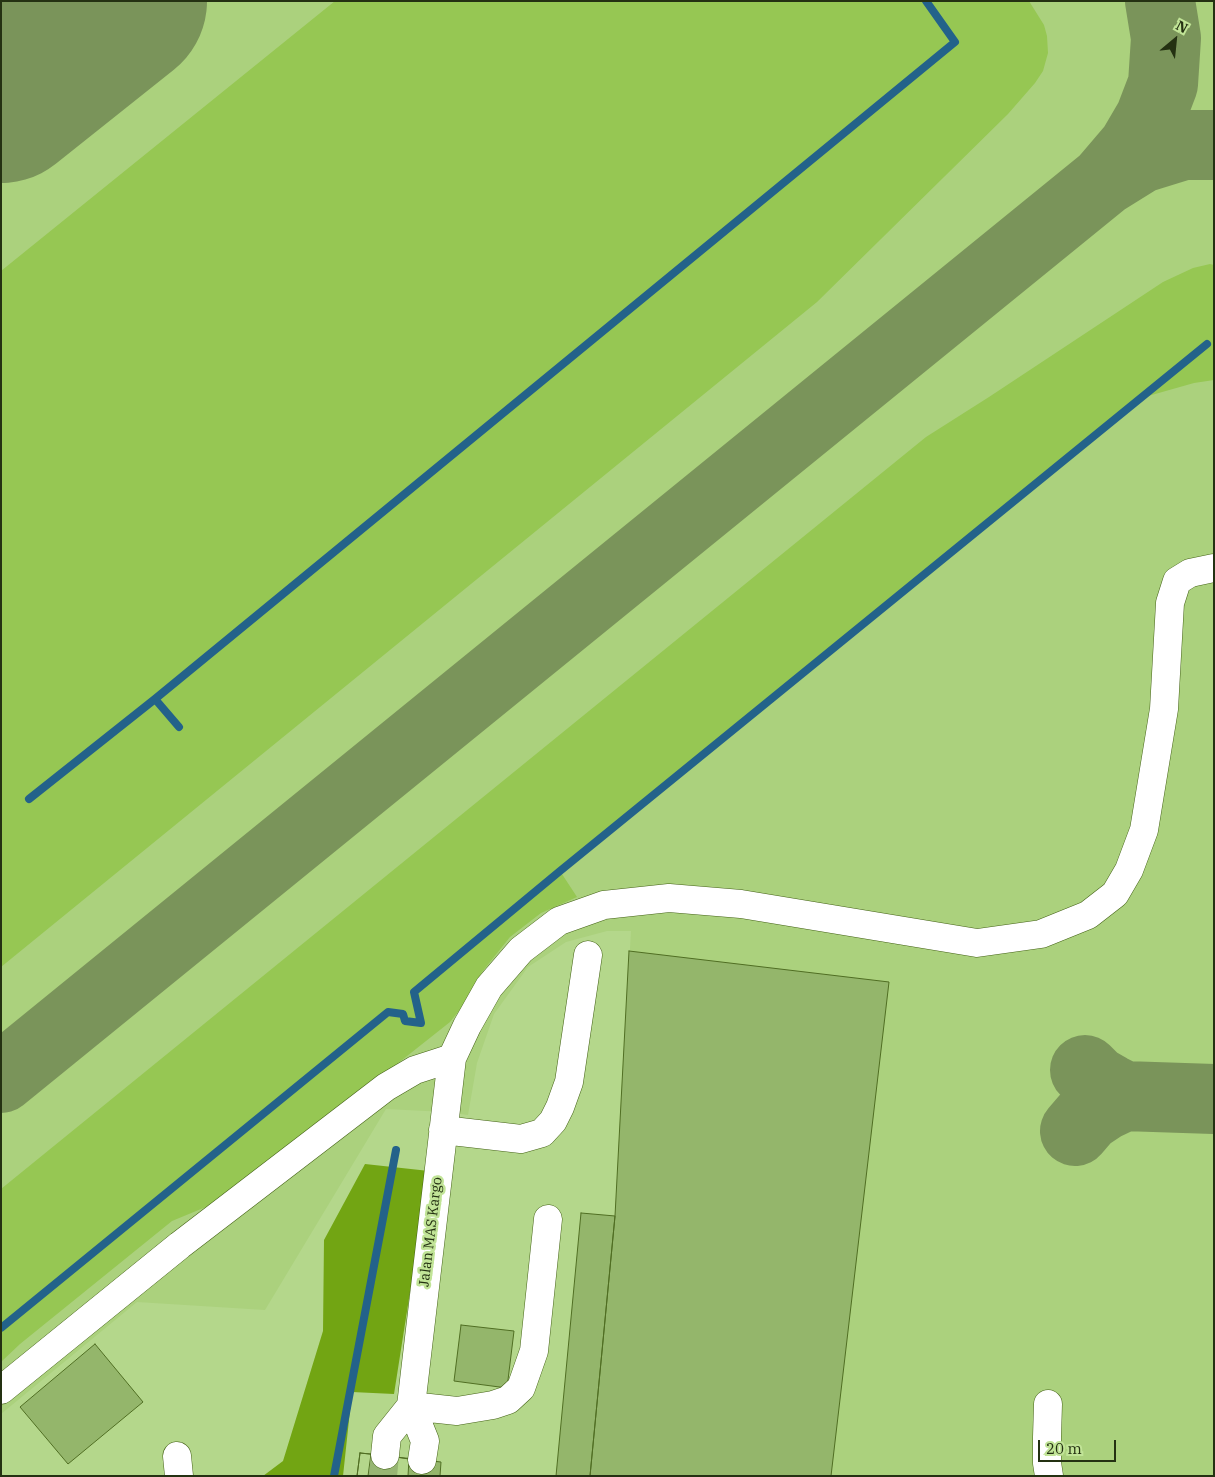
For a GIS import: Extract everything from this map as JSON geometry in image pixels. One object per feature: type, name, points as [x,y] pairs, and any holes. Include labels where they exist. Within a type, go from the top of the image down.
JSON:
[{"type":"street","name":"Jalan MAS Kargo","points":[[422,1460],[425,1441],[411,1406],[452,1058],[489,987],[521,950],[559,921],[604,905],[669,898],[741,904],[977,943],[1040,934],[1088,915],[1115,894],[1128,870],[1144,830],[1164,709],[1170,603],[1177,581],[1190,573],[1214,568]]},
{"type":"street","points":[[443,1130],[521,1139],[542,1133],[552,1121],[560,1107],[569,1082],[588,955]]},
{"type":"street","points":[[1,1390],[180,1245],[386,1087],[415,1070],[452,1058]]},
{"type":"street","points":[[385,1455],[387,1436],[411,1406],[458,1411],[493,1405],[508,1400],[522,1388],[534,1351],[548,1219]]},
{"type":"street","points":[[1048,1404],[1049,1476]]},
{"type":"shaded area","points":[[1,1],[1214,1],[1214,1476],[590,1476],[615,1216],[631,931],[607,931],[566,942],[528,967],[494,1014],[477,1063],[468,1115],[386,1109],[265,1310],[137,1302],[1,1414]]},
{"type":"shaded area","points":[[335,1],[1029,1],[1044,25],[1048,53],[1043,71],[1008,114],[817,302],[1,967],[1,271]]},
{"type":"shaded area","points":[[1210,264],[1214,265],[1214,380],[1194,383],[1141,398],[560,871],[577,897],[541,913],[510,937],[482,972],[466,1002],[450,1022],[277,1159],[213,1204],[172,1221],[20,1344],[1,1362],[1,1189],[926,437],[1163,282],[1193,268]]},
{"type":"shaded area","points":[[365,1164],[429,1171],[394,1394],[352,1392],[343,1476],[263,1476],[283,1461],[323,1331],[324,1240]]},
{"type":"building","points":[[629,951],[889,982],[831,1476],[590,1476],[615,1216]]},
{"type":"building","points":[[581,1213],[615,1216],[590,1476],[556,1476]]},
{"type":"building","points":[[461,1325],[514,1331],[507,1388],[454,1381]]},
{"type":"building","points":[[95,1344],[143,1402],[68,1464],[20,1407]]},
{"type":"building","points":[[360,1453],[371,1454],[368,1476],[357,1476]]},
{"type":"building","points":[[360,1453],[441,1462],[440,1476],[357,1476]]},
{"type":"building","points":[[395,1457],[409,1459],[408,1476],[393,1476]]},
{"type":"waterway","points":[[29,799],[155,699],[955,42],[926,1]]},
{"type":"waterway","points":[[1,1328],[388,1012],[403,1014],[405,1021],[421,1023],[414,992],[1207,344]]},
{"type":"waterway","points":[[155,699],[179,727]]},
{"type":"waterway","points":[[334,1476],[396,1150]]},
{"type":"taxiway","points":[[1,1078],[1104,181],[1133,147],[1150,118],[1163,84],[1166,38],[1160,1]]},
{"type":"taxiway","points":[[1104,181],[1141,158],[1183,145],[1214,145]]},
{"type":"taxiway","points":[[1085,1070],[1096,1081],[1124,1096],[1214,1099]]},
{"type":"taxiway","points":[[1075,1131],[1087,1117],[1105,1105],[1124,1096]]},
{"type":"runway","points":[[1,95],[119,1]]},
{"type":"tunnel","points":[[383,1476],[385,1455]]}]
